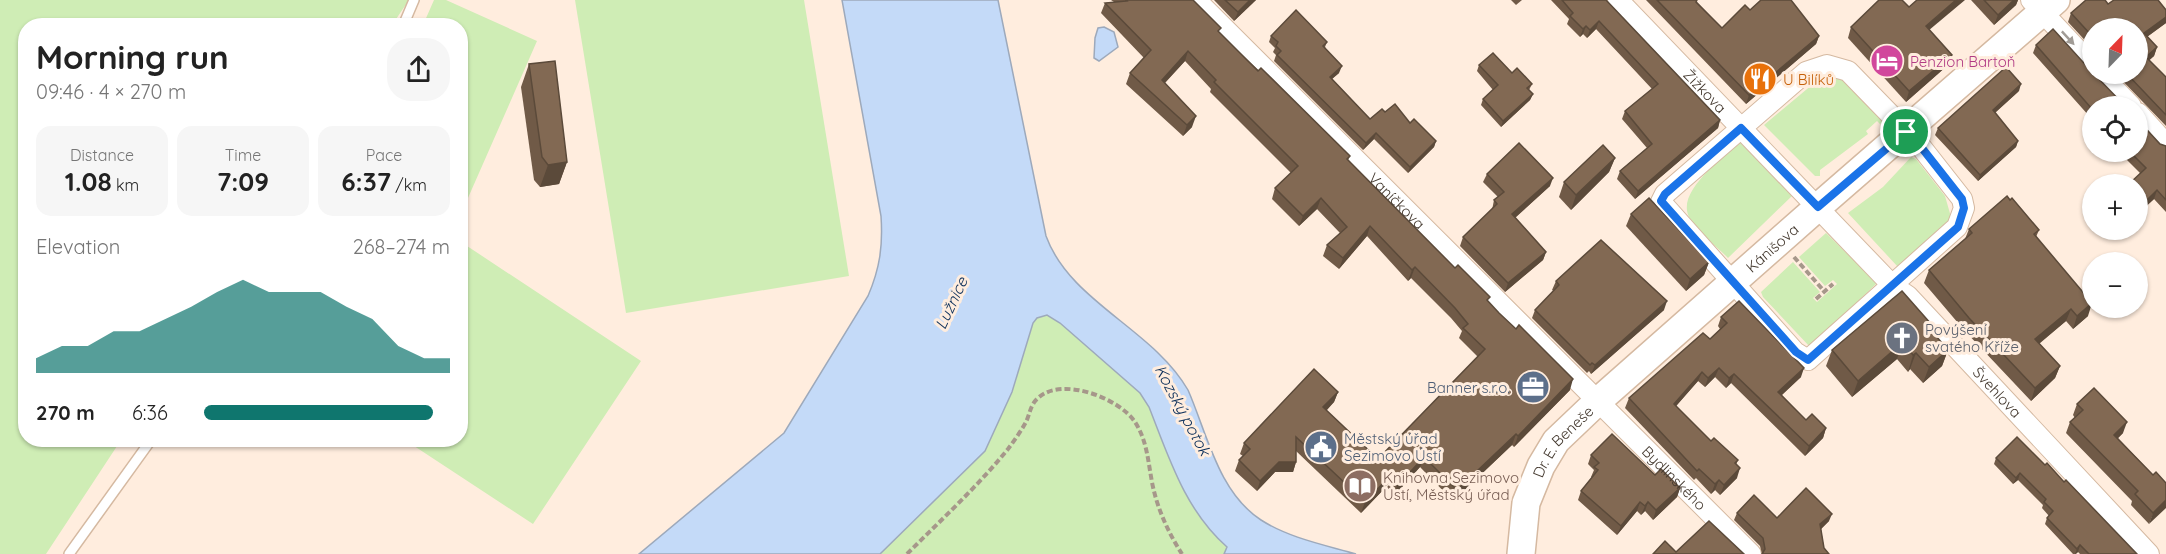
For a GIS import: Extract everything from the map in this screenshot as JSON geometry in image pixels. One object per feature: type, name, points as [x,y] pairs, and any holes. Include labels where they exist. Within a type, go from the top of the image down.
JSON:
[{"type":"street","name":"Vaníčkova","points":[[1196,0],[1597,402]]},
{"type":"street","name":"Žižkova","points":[[1618,0],[1818,207]]},
{"type":"street","name":"Kánišova","points":[[1597,402],[1906,132],[2043,4]]},
{"type":"street","points":[[2043,4],[2082,53]]},
{"type":"street","points":[[1827,65],[1848,70],[1906,132],[1918,143],[1962,199],[1964,208],[1958,227],[1808,360],[1800,357],[1661,201],[1665,194],[1806,72],[1827,65]]},
{"type":"street","points":[[2110,84],[2121,96]]},
{"type":"street","points":[[2148,124],[2166,144]]},
{"type":"street","name":"Švehlova","points":[[1818,207],[1892,285],[1908,296],[2150,554]]},
{"type":"street","name":"Dr. E. Beneše","points":[[1521,554],[1526,503],[1541,466],[1556,441],[1597,402]]},
{"type":"street","name":"Bydlinského","points":[[1597,402],[1751,554]]},
{"type":"lane","points":[[406,18],[414,0]]},
{"type":"lane","points":[[69,554],[146,447]]},
{"type":"path","points":[[1794,256],[1824,291]]},
{"type":"path","points":[[1816,299],[1833,284]]},
{"type":"path","points":[[907,554],[996,463],[1026,423],[1032,405],[1038,397],[1050,392],[1070,390],[1109,399],[1123,407],[1134,422],[1144,438],[1153,488],[1162,513],[1182,554]]},
{"type":"green space","points":[[0,0],[409,0],[397,18],[18,18],[18,447],[116,447],[46,554],[0,554]]},
{"type":"green space","points":[[434,0],[446,0],[537,41],[468,198],[468,18],[426,18]]},
{"type":"green space","points":[[575,0],[804,0],[849,276],[626,313]]},
{"type":"green space","points":[[1829,76],[1845,81],[1853,87],[1885,120],[1880,124],[1877,121],[1866,131],[1868,134],[1820,170],[1820,176],[1815,176],[1764,125],[1819,79]]},
{"type":"green space","points":[[1741,142],[1793,195],[1728,258],[1696,227],[1689,217],[1687,207],[1689,196],[1704,175]]},
{"type":"green space","points":[[1911,157],[1916,159],[1945,196],[1951,217],[1898,267],[1848,213],[1883,187]]},
{"type":"green space","points":[[1826,233],[1877,283],[1810,347],[1763,297],[1761,292],[1793,262],[1820,292],[1813,298],[1817,302],[1837,284],[1833,280],[1825,286],[1799,257]]},
{"type":"green space","points":[[468,247],[641,361],[533,524],[416,447],[468,447]]},
{"type":"green space","points":[[1047,315],[1060,323],[1140,393],[1149,407],[1189,500],[1212,532],[1227,547],[1224,554],[880,554],[985,451],[1033,323],[1037,318]]},
{"type":"water","points":[[842,0],[998,0],[1046,236],[1058,259],[1073,279],[1092,298],[1154,349],[1173,369],[1188,390],[1224,478],[1246,508],[1261,520],[1283,532],[1356,554],[1224,554],[1227,547],[1212,532],[1189,500],[1149,407],[1140,393],[1060,323],[1047,315],[1037,318],[1033,323],[1012,392],[985,451],[880,554],[639,554],[784,433],[872,286],[880,257],[881,216]]},
{"type":"water","points":[[1104,27],[1114,32],[1118,47],[1099,61],[1094,58],[1095,38],[1098,28]]},
{"type":"building","points":[[1126,0],[1193,0],[1221,28],[1218,31],[1258,71],[1261,68],[1350,156],[1347,159],[1455,268],[1458,265],[1490,297],[1487,300],[1499,313],[1516,329],[1519,325],[1573,379],[1518,436],[1516,434],[1457,490],[1424,457],[1397,486],[1389,477],[1365,502],[1296,437],[1296,462],[1279,462],[1260,481],[1239,460],[1250,449],[1244,443],[1314,369],[1338,392],[1323,407],[1378,459],[1485,349],[1463,328],[1468,324],[1455,308],[1415,267],[1412,270],[1370,226],[1343,258],[1327,245],[1347,227],[1321,198],[1303,216],[1275,188],[1298,166],[1214,82],[1216,80],[1188,51],[1162,80],[1196,116],[1187,125],[1130,73],[1151,50],[1105,3]]},
{"type":"building","points":[[1225,0],[1250,0],[1238,12]]},
{"type":"building","points":[[1562,0],[1606,0],[1720,120],[1638,191],[1620,171],[1652,144],[1625,111],[1658,84],[1599,21],[1590,30],[1586,26],[1583,29],[1570,16],[1573,13]]},
{"type":"building","points":[[1657,0],[1697,0],[1696,2],[1722,28],[1745,5],[1750,10],[1761,0],[1791,0],[1819,36],[1749,95]]},
{"type":"building","points":[[1879,0],[1902,0],[1909,7],[1917,0],[1956,0],[1926,26],[1952,55],[1909,91],[1851,27]]},
{"type":"building","points":[[1984,0],[2014,0],[1998,15]]},
{"type":"building","points":[[2086,0],[2105,0],[2108,4],[2114,0],[2158,0],[2166,10],[2166,17],[2148,30],[2148,18],[2082,18],[2082,25],[2071,13]]},
{"type":"building","points":[[1296,10],[1327,42],[1323,46],[1342,66],[1330,77],[1370,119],[1382,109],[1385,112],[1395,104],[1410,123],[1414,119],[1436,141],[1410,167],[1376,133],[1366,143],[1277,55],[1281,51],[1276,46],[1278,42],[1271,36]]},
{"type":"building","points":[[2053,29],[2082,61],[2082,84],[2104,84],[2115,96],[2082,98],[2036,45]]},
{"type":"building","points":[[2148,37],[2157,47],[2148,55]]},
{"type":"building","points":[[1493,53],[1512,73],[1517,68],[1532,84],[1527,88],[1533,94],[1503,121],[1483,99],[1498,85],[1479,65]]},
{"type":"building","points":[[2148,59],[2166,77],[2166,115],[2137,84],[2148,84]]},
{"type":"building","points":[[555,61],[567,162],[548,165],[542,157],[529,64]]},
{"type":"building","points":[[2006,67],[2021,84],[1993,110],[2018,141],[1980,175],[1938,128]]},
{"type":"building","points":[[2148,131],[2160,144],[2166,146],[2166,200],[2157,190],[2148,199],[2148,174],[2140,174],[2146,168],[2140,162],[2148,162]]},
{"type":"building","points":[[1519,143],[1553,178],[1512,214],[1546,252],[1508,283],[1463,237],[1497,204],[1494,200],[1504,192],[1487,174]]},
{"type":"building","points":[[1603,145],[1615,158],[1576,195],[1564,182]]},
{"type":"building","points":[[2007,196],[2010,200],[2012,198],[2039,230],[2034,234],[2082,291],[2082,312],[2077,316],[2071,309],[2035,339],[2060,366],[2035,388],[1969,318],[1929,270],[1972,233],[1969,229]]},
{"type":"building","points":[[1649,198],[1709,262],[1690,279],[1631,214]]},
{"type":"building","points":[[1601,240],[1667,301],[1595,365],[1592,363],[1590,365],[1535,310],[1559,285],[1556,281]]},
{"type":"building","points":[[1902,291],[1939,333],[1936,336],[1948,350],[1929,367],[1916,353],[1913,355],[1903,342],[1858,381],[1832,350]]},
{"type":"building","points":[[1739,301],[1804,368],[1778,392],[1806,420],[1812,414],[1826,428],[1809,446],[1734,374],[1729,378],[1719,368],[1708,378],[1702,372],[1674,404],[1711,441],[1714,438],[1738,460],[1735,463],[1740,468],[1724,485],[1719,480],[1715,484],[1699,469],[1697,471],[1629,398],[1703,333],[1710,339],[1727,323],[1721,317]]},
{"type":"building","points":[[2094,388],[2127,422],[2114,435],[2153,475],[2156,472],[2166,483],[2166,500],[2153,513],[2135,494],[2138,491],[2070,422],[2083,410],[2077,404]]},
{"type":"building","points":[[1612,434],[1655,475],[1661,469],[1680,488],[1656,510],[1648,502],[1645,506],[1640,502],[1621,526],[1581,491],[1598,470],[1594,467],[1599,463],[1591,455]]},
{"type":"building","points":[[2017,437],[2045,465],[2047,463],[2064,482],[2066,480],[2137,554],[2089,554],[2080,545],[2077,549],[2047,518],[2053,511],[2044,502],[2046,499],[2020,473],[2016,478],[1996,458]]},
{"type":"building","points":[[1806,488],[1832,514],[1820,524],[1824,548],[1829,554],[1762,554],[1765,549],[1763,538],[1737,513],[1754,495],[1777,518]]},
{"type":"building","points":[[1709,521],[1744,554],[1653,554],[1665,541],[1676,552]]},
{"type":"place","name":"Penzion Bartoň","points":[[1887,61]]},
{"type":"place","name":"U Bilíků","points":[[1760,79]]},
{"type":"place","name":"Povýšení svatého Kříže","points":[[1902,338]]},
{"type":"place","name":"Banner s.r.o.","points":[[1533,387]]},
{"type":"place","name":"Městský úřad Sezimovo Ústí","points":[[1321,447]]},
{"type":"place","name":"Knihovna Sezimovo Ústí, Městský úřad","points":[[1360,486]]},
{"type":"route","points":[[1741,128],[1818,207],[1906,132],[1918,143],[1962,199],[1964,208],[1962,221],[1808,360],[1796,352],[1663,206],[1661,201],[1665,194],[1741,128]]},
{"type":"water label","name":"Lužnice","points":[[951,303]]},
{"type":"water label","name":"Kozský potok","points":[[1183,410]]}]
